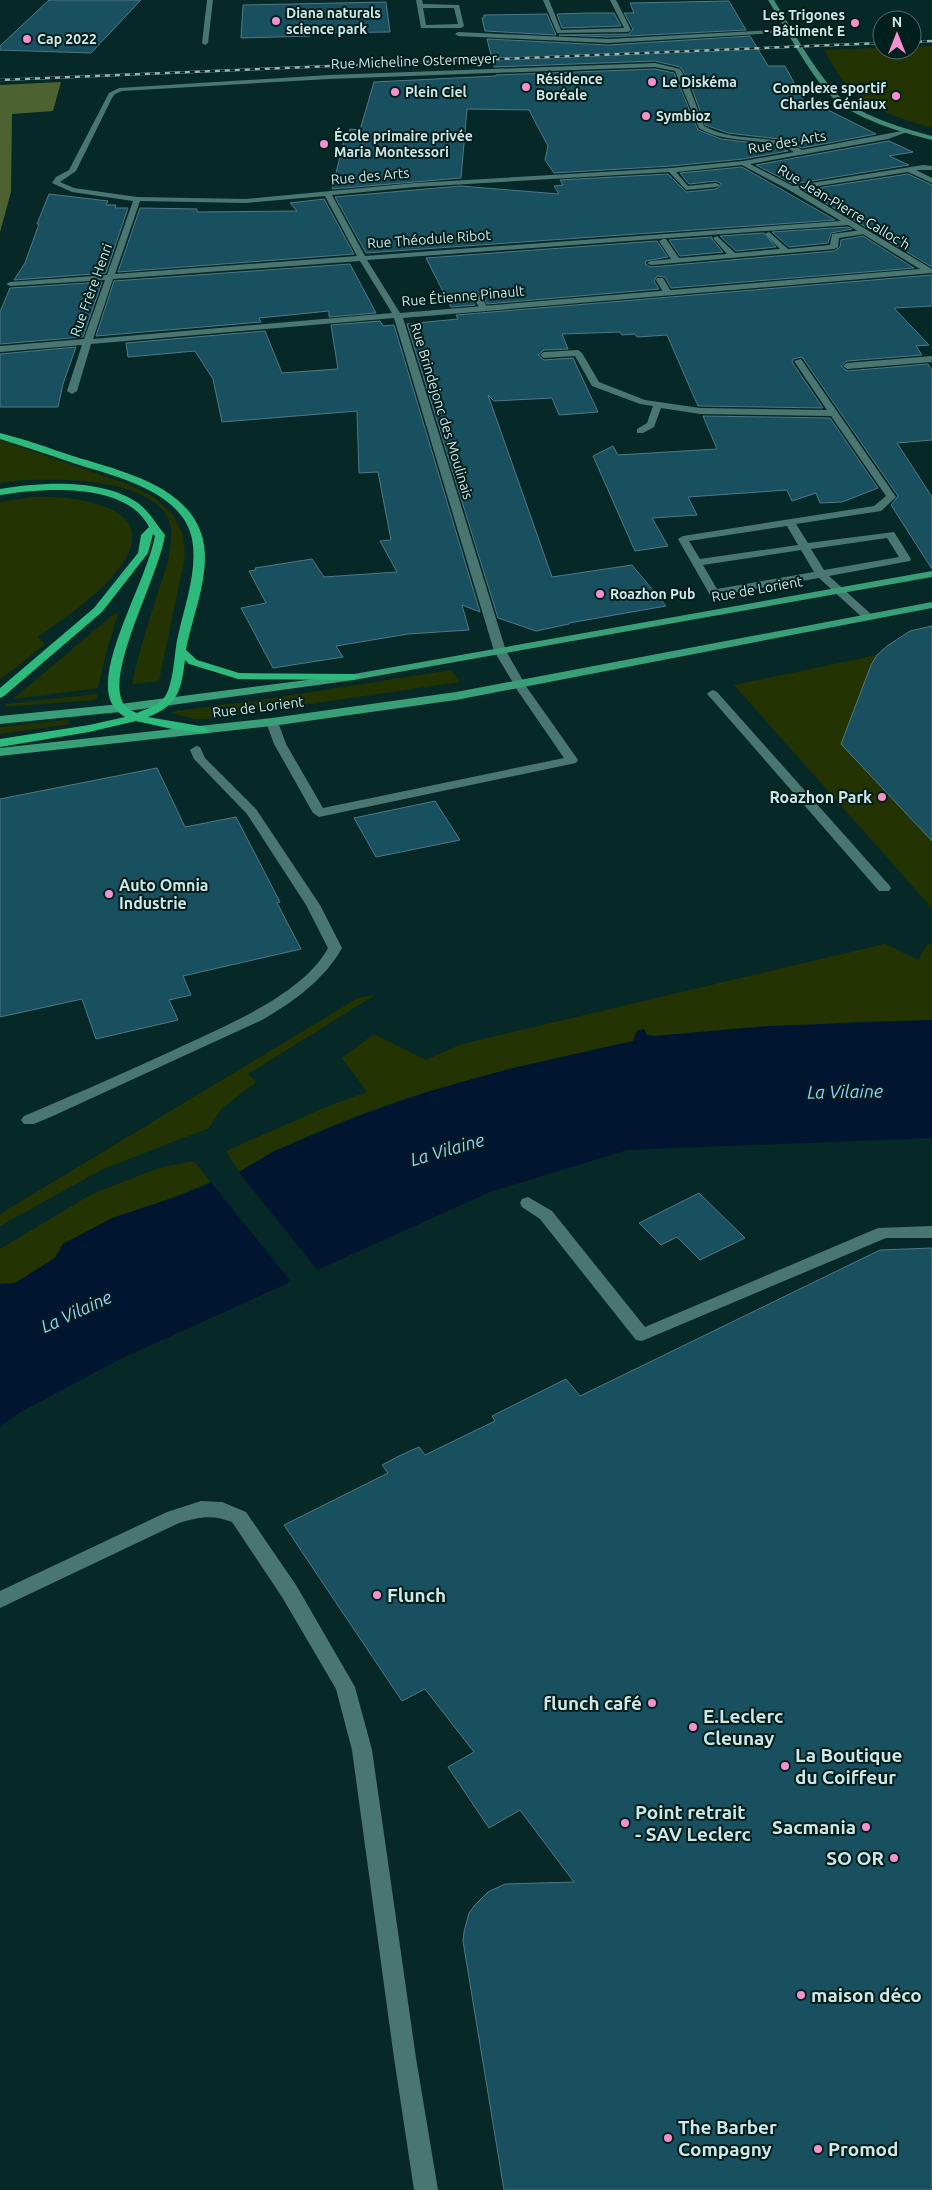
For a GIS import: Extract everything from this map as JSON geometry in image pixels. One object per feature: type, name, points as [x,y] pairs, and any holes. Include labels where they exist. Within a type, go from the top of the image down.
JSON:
[{"type":"highway","points":[[0,436],[134,479],[154,488],[181,506],[194,526],[200,548],[175,683],[168,701],[155,710],[138,717],[67,734],[0,743]]},
{"type":"highway","points":[[0,492],[45,486],[93,491],[127,502],[147,516],[153,528],[160,534],[156,554],[122,648],[113,683],[115,698],[120,708],[138,717],[202,730]]},
{"type":"highway","points":[[0,694],[98,610],[143,553],[146,535],[153,528]]},
{"type":"highway","points":[[180,650],[193,662],[238,676],[354,677]]},
{"type":"main road","name":"Rue de Lorient","points":[[0,720],[120,708],[354,677],[932,574]]},
{"type":"main road","name":"Rue de Lorient","points":[[0,752],[272,722],[456,696],[932,605]]},
{"type":"street","points":[[205,43],[210,0]]},
{"type":"street","points":[[546,0],[558,32],[628,30],[613,0]]},
{"type":"street","points":[[771,0],[808,59],[834,95],[864,116],[904,131],[932,138]]},
{"type":"street","points":[[419,3],[457,6],[461,26],[423,27],[419,3]]},
{"type":"street","points":[[458,34],[608,42],[791,32]]},
{"type":"street","name":"Rue Micheline Ostermeyer","points":[[72,190],[56,183],[59,178],[72,171],[109,98],[116,91],[133,88],[330,77],[646,65],[664,66],[678,70],[701,127],[704,130],[783,144],[800,152]]},
{"type":"street","name":"Rue des Arts","points":[[72,190],[138,199],[246,201],[415,185],[671,170],[743,163],[888,137],[904,131]]},
{"type":"street","name":"Rue Jean-Pierre Calloc'h","points":[[743,163],[792,188],[930,272]]},
{"type":"street","points":[[792,188],[923,167],[932,168]]},
{"type":"street","points":[[671,170],[686,188],[716,186]]},
{"type":"street","points":[[910,170],[932,181]]},
{"type":"street","name":"Rue Brindejonc des Moulinais","points":[[327,193],[362,258],[398,316],[500,651]]},
{"type":"street","name":"Rue Frère Henri","points":[[72,391],[87,342],[138,199]]},
{"type":"street","name":"Rue Théodule Ribot","points":[[10,284],[850,223]]},
{"type":"street","points":[[650,263],[834,247],[835,236],[862,232]]},
{"type":"street","points":[[769,234],[786,251]]},
{"type":"street","points":[[717,238],[733,256]]},
{"type":"street","points":[[663,242],[677,260]]},
{"type":"street","name":"Rue Étienne Pinault","points":[[0,349],[930,272]]},
{"type":"street","points":[[660,280],[668,293]]},
{"type":"street","points":[[476,296],[484,308]]},
{"type":"street","points":[[544,355],[578,353],[594,384],[643,402],[700,412],[833,413]]},
{"type":"street","points":[[847,366],[932,359]]},
{"type":"street","points":[[697,564],[890,534],[906,559],[714,592],[697,564],[683,539],[877,509],[892,497],[798,361]]},
{"type":"street","points":[[640,431],[651,425],[658,404]]},
{"type":"street","points":[[790,522],[820,573],[868,617]]},
{"type":"street","points":[[272,722],[280,744],[319,813],[572,760],[519,684],[500,651]]},
{"type":"street","points":[[713,694],[884,888]]},
{"type":"street","points":[[29,1120],[264,1013],[326,964],[333,954],[335,948],[314,905],[252,812],[200,759],[196,750]]},
{"type":"street","points":[[528,1203],[546,1215],[642,1335],[884,1232],[932,1232]]},
{"type":"street","points":[[0,1600],[174,1516],[201,1509],[222,1510],[240,1516],[289,1591],[345,1687],[362,1750],[426,2190]]},
{"type":"green space","name":"Complexe sportif Charles Géniaux","points":[[922,46],[932,46],[932,128],[886,112],[864,100],[842,79],[824,50],[872,48],[872,60],[922,60]]},
{"type":"green space","points":[[61,82],[53,111],[12,114],[11,192],[0,232],[0,85]]},
{"type":"green space","points":[[0,440],[130,485],[154,497],[173,515],[183,534],[185,556],[159,681],[132,684],[169,556],[171,529],[164,511],[147,498],[125,488],[98,483],[42,480],[0,483]]},
{"type":"green space","points":[[32,497],[50,497],[91,502],[109,508],[124,518],[132,530],[131,547],[119,568],[101,588],[81,606],[38,637],[45,644],[0,680],[0,502]]},
{"type":"green space","points":[[115,613],[118,614],[98,688],[13,699]]},
{"type":"green space","name":"Roazhon Park","points":[[932,625],[932,908],[734,685],[877,655],[900,637]]},
{"type":"green space","points":[[451,670],[460,682],[205,719],[194,719],[171,713],[175,711],[254,701]]},
{"type":"green space","points":[[97,694],[97,698],[94,700],[4,707],[6,704]]},
{"type":"green space","points":[[69,721],[70,724],[0,734],[0,727]]},
{"type":"green space","points":[[885,944],[918,960],[928,944],[932,945],[932,1020],[856,1022],[654,1036],[647,1035],[644,1029],[637,1031],[633,1041],[481,1077],[381,1107],[285,1147],[239,1172],[226,1151],[331,1105],[367,1092],[342,1058],[374,1034],[426,1060],[462,1044]]},
{"type":"green space","points":[[375,995],[248,1074],[256,1082],[221,1109],[209,1128],[103,1169],[0,1226],[0,1214],[358,998]]},
{"type":"green space","points":[[194,1161],[210,1182],[63,1243],[55,1258],[15,1283],[0,1284],[0,1249],[92,1194],[159,1168]]},
{"type":"water","name":"La Vilaine","points":[[932,1020],[932,1138],[627,1150],[490,1192],[118,1360],[17,1414],[0,1427],[0,1284],[15,1283],[55,1258],[63,1244],[112,1218],[184,1194],[239,1172],[274,1151],[359,1116],[427,1092],[513,1068],[633,1041],[637,1031],[644,1029],[647,1035],[654,1036],[768,1026]]},
{"type":"pier","points":[[237,1170],[319,1272],[293,1284],[209,1180]]},
{"type":"building","points":[[49,0],[141,0],[91,53],[0,50],[0,46]]},
{"type":"building","points":[[729,1],[746,30],[608,37],[559,35],[629,34],[633,29],[624,13],[634,13],[630,3]]},
{"type":"building","points":[[386,2],[390,32],[310,33],[310,36],[241,38],[243,5]]},
{"type":"building","points":[[614,13],[621,26],[562,28],[557,14]]},
{"type":"building","points":[[547,14],[556,35],[485,31],[482,18],[484,18],[484,15]]},
{"type":"building","points":[[750,36],[768,66],[785,66],[807,107],[820,107],[822,110],[828,110],[876,134],[802,148],[779,139],[728,133],[705,125],[689,80],[680,67],[655,61],[494,67],[487,39],[608,45]]},
{"type":"building","points":[[655,69],[674,73],[698,130],[721,139],[771,145],[788,151],[743,159],[671,166],[554,173],[545,160],[548,146],[529,110],[467,109],[461,178],[332,189],[345,136],[348,136],[350,129],[360,130],[374,82]]},
{"type":"building","points":[[889,141],[913,152],[889,156],[909,165],[793,184],[756,165]]},
{"type":"building","points":[[742,167],[835,220],[366,253],[335,197],[460,186],[559,194],[554,186],[563,185],[560,180],[668,174],[686,192],[716,189],[722,184],[716,181],[689,184],[680,173]]},
{"type":"building","points":[[908,174],[932,185],[932,267],[804,190]]},
{"type":"building","points":[[49,194],[108,201],[106,205],[116,205],[115,208],[128,208],[106,273],[14,280],[25,263]]},
{"type":"building","points":[[324,199],[354,254],[118,272],[140,208],[197,209],[197,212],[297,211],[290,203]]},
{"type":"building","points":[[848,227],[852,229],[831,233],[828,243],[789,247],[772,232]]},
{"type":"building","points":[[764,233],[776,247],[736,251],[720,236]]},
{"type":"building","points":[[863,236],[914,268],[671,288],[665,277],[657,276],[654,281],[659,289],[487,304],[481,293],[473,292],[470,297],[475,305],[451,307],[426,258],[657,241],[668,257],[646,261],[645,264],[651,267],[834,251],[840,247],[841,240]]},
{"type":"building","points":[[712,237],[723,252],[680,256],[669,240]]},
{"type":"building","points":[[350,264],[376,313],[329,317],[329,311],[259,318],[261,322],[96,336],[114,281]]},
{"type":"building","points":[[932,275],[932,306],[894,308],[929,345],[916,346],[922,355],[847,361],[841,366],[847,371],[928,364],[932,370],[932,440],[897,443],[932,497],[932,569],[891,505],[898,496],[802,357],[793,359],[792,362],[823,408],[698,406],[667,335],[637,337],[635,334],[622,335],[620,332],[562,334],[568,349],[544,350],[538,355],[544,360],[573,358],[598,412],[559,415],[552,398],[494,401],[488,395],[552,577],[632,565],[666,606],[569,623],[536,631],[498,618],[407,324],[458,319],[456,315]]},
{"type":"building","points":[[102,282],[83,337],[0,344],[0,312],[10,288]]},
{"type":"building","points":[[380,321],[383,326],[394,325],[480,612],[462,605],[469,630],[408,634],[336,646],[343,657],[273,668],[241,608],[266,603],[249,571],[256,570],[255,568],[312,559],[324,577],[397,572],[380,541],[391,540],[378,472],[359,473],[357,411],[222,422],[213,379],[195,351],[128,357],[126,343],[265,331],[282,373],[338,369],[331,325]]},
{"type":"building","points":[[76,347],[63,384],[58,407],[0,407],[0,354]]},
{"type":"building","points":[[703,416],[830,418],[878,488],[842,502],[820,503],[816,493],[792,501],[787,490],[688,497],[697,515],[652,518],[668,546],[635,551],[593,456],[613,446],[618,455],[717,449]]},
{"type":"building","points":[[932,626],[932,841],[841,744],[871,665],[877,655],[910,631]]},
{"type":"building","name":"Auto Omnia Industrie","points":[[157,768],[185,827],[236,817],[280,902],[277,903],[301,949],[183,976],[191,995],[169,1000],[178,1020],[96,1039],[82,999],[0,1017],[0,799]]},
{"type":"building","points":[[435,801],[460,840],[376,857],[354,818]]},
{"type":"building","points":[[699,1193],[745,1238],[700,1260],[677,1237],[661,1245],[639,1223]]},
{"type":"building","name":"E.Leclerc Cleunay","points":[[932,1248],[932,2190],[504,2190],[463,1941],[464,1932],[469,1913],[475,1905],[488,1892],[505,1884],[574,1882],[520,1810],[489,1828],[448,1767],[474,1752],[425,1689],[402,1701],[284,1525],[388,1473],[382,1465],[401,1455],[419,1447],[425,1455],[495,1421],[492,1416],[566,1379],[580,1396],[880,1250]]},
{"type":"railway","points":[[922,42],[932,41]]},
{"type":"railway","points":[[0,80],[872,43]]},
{"type":"place","name":"Diana naturals science park","points":[[276,21]]},
{"type":"place","name":"Les Trigones - Bâtiment E","points":[[855,23]]},
{"type":"place","name":"Cap 2022","points":[[27,39]]},
{"type":"place","name":"Le Diskéma","points":[[652,82]]},
{"type":"place","name":"Résidence Boréale","points":[[526,87]]},
{"type":"place","name":"Plein Ciel","points":[[395,92]]},
{"type":"place","name":"Complexe sportif Charles Géniaux","points":[[896,96]]},
{"type":"place","name":"Symbioz","points":[[646,116]]},
{"type":"place","name":"École primaire privée Maria Montessori","points":[[324,144]]},
{"type":"place","name":"Roazhon Pub","points":[[600,594]]},
{"type":"place","name":"Roazhon Park","points":[[882,797]]},
{"type":"place","name":"Auto Omnia Industrie","points":[[109,894]]},
{"type":"place","name":"Flunch","points":[[377,1595]]},
{"type":"place","name":"flunch café","points":[[652,1703]]},
{"type":"place","name":"E.Leclerc Cleunay","points":[[693,1727]]},
{"type":"place","name":"La Boutique du Coiffeur","points":[[785,1766]]},
{"type":"place","name":"Point retrait - SAV Leclerc","points":[[625,1823]]},
{"type":"place","name":"Sacmania","points":[[866,1827]]},
{"type":"place","name":"SO OR","points":[[894,1858]]},
{"type":"place","name":"maison déco","points":[[801,1995]]},
{"type":"place","name":"The Barber Compagny","points":[[668,2138]]},
{"type":"place","name":"Promod","points":[[818,2149]]}]
